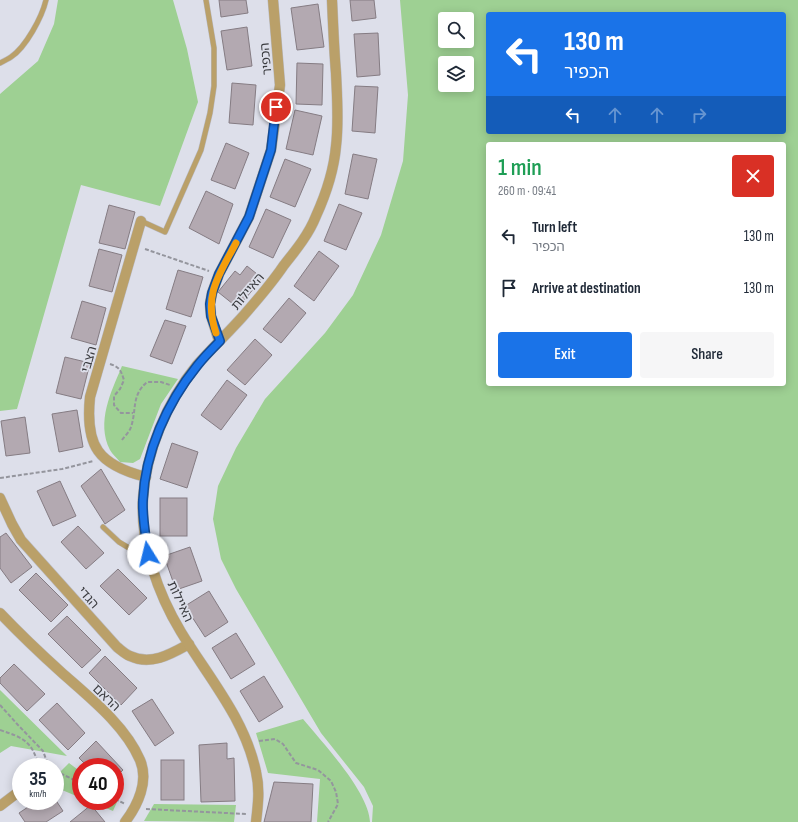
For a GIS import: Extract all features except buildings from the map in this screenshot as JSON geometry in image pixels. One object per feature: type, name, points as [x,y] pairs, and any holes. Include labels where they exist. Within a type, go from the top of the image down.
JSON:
[{"type":"street","name":"הכפיר","points":[[220,341],[211,316],[210,304],[212,293],[219,274],[249,217],[271,150],[280,85],[273,0]]},
{"type":"street","name":"האיילות","points":[[257,819],[259,798],[256,773],[248,744],[228,704],[189,644],[168,608],[148,554],[144,525],[143,500],[146,470],[155,442],[164,419],[181,388],[197,366],[244,315],[275,278],[316,218],[328,184],[336,147],[338,108],[332,0]]},
{"type":"street","name":"הצבי","points":[[141,221],[90,396],[89,412],[91,432],[96,450],[104,459],[114,466],[129,473],[146,477]]},
{"type":"street","name":"הגדי","points":[[0,498],[21,540],[117,647],[130,656],[156,660],[189,644]]},
{"type":"street","name":"הראם","points":[[0,613],[42,655],[101,708],[128,740],[140,761],[143,776],[142,788],[134,808],[125,822]]},
{"type":"street","points":[[0,806],[12,797]]},
{"type":"lane","points":[[0,63],[12,56],[23,45],[43,11],[46,0]]},
{"type":"lane","points":[[141,221],[165,232],[201,150],[210,113],[214,86],[214,48],[206,0]]},
{"type":"lane","points":[[103,527],[119,542],[129,548],[148,554]]},
{"type":"path","points":[[134,246],[219,274]]},
{"type":"path","points":[[101,361],[116,366],[122,372],[124,380],[120,389],[114,396],[114,405],[121,413],[133,413]]},
{"type":"path","points":[[122,440],[131,428],[137,395],[141,387],[147,382],[160,382],[181,388]]},
{"type":"path","points":[[0,478],[62,469],[104,459]]},
{"type":"path","points":[[0,705],[43,750],[46,758]]},
{"type":"path","points":[[0,730],[16,736],[31,745],[37,758]]},
{"type":"path","points":[[248,744],[275,739],[284,744],[296,763],[318,770],[331,781],[336,792],[338,804],[328,822]]},
{"type":"path","points":[[124,803],[134,808],[257,819]]},
{"type":"green space","points":[[58,0],[173,0],[187,49],[198,102],[160,206],[81,185],[17,409],[0,411],[0,94],[38,61],[54,24]]},
{"type":"green space","points":[[400,0],[798,0],[798,822],[372,822],[373,806],[364,787],[321,733],[236,589],[221,559],[213,519],[218,486],[236,448],[265,399],[325,333],[353,295],[381,235],[403,161],[408,95]]},
{"type":"green space","points":[[122,366],[178,379],[161,404],[140,459],[133,463],[120,462],[112,453],[106,439],[104,429],[107,407]]},
{"type":"green space","points":[[0,690],[67,756],[11,746],[0,753]]},
{"type":"green space","points":[[303,719],[353,782],[362,796],[368,810],[370,822],[317,822],[320,779],[268,773],[256,733]]},
{"type":"green space","points":[[69,763],[72,765],[72,794],[64,791],[64,768]]},
{"type":"green space","points":[[154,804],[236,805],[234,822],[144,821]]},
{"type":"slow traffic","points":[[216,333],[211,316],[210,304],[212,293],[219,274],[236,243]]},
{"type":"route","points":[[148,554],[144,525],[143,500],[146,470],[164,419],[181,388],[197,366],[220,341],[211,316],[210,304],[212,293],[219,274],[249,217],[271,150],[276,107]]}]
